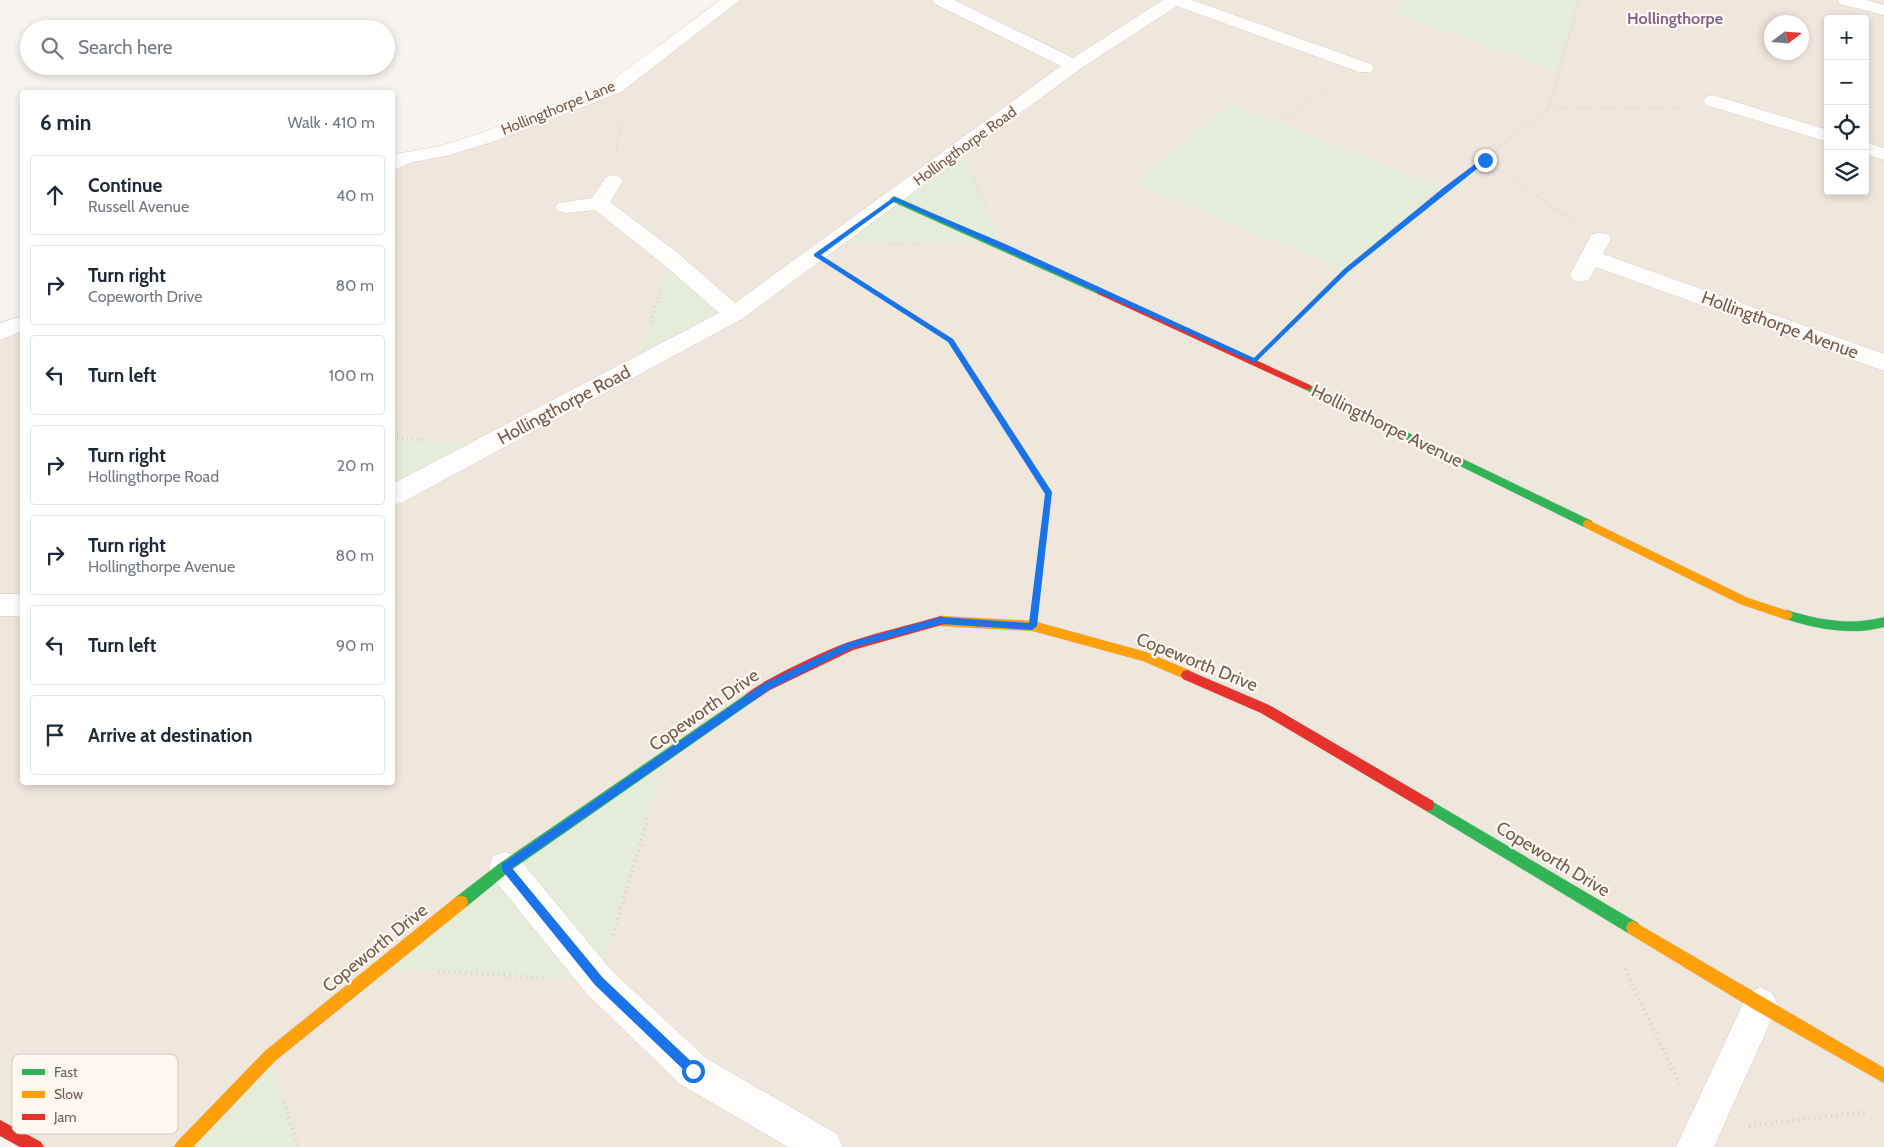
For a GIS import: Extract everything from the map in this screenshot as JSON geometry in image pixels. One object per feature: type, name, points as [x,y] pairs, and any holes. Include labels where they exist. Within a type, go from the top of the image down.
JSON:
[{"type":"street","name":"Hollingthorpe Lane","points":[[395,163],[403,158],[443,150],[488,137],[614,88],[731,0]]},
{"type":"street","points":[[941,0],[1074,65]]},
{"type":"street","name":"Hollingthorpe Road","points":[[395,494],[734,314],[1074,65],[1176,0],[1363,74]]},
{"type":"street","points":[[1846,0],[1884,10]]},
{"type":"street","points":[[1363,74],[1381,58]]},
{"type":"street","points":[[1693,108],[1712,95],[1824,135]]},
{"type":"street","points":[[1869,149],[1884,154]]},
{"type":"street","points":[[599,203],[613,181]]},
{"type":"street","name":"Hollingthorpe Avenue","points":[[894,198],[1001,244],[1255,361],[1744,601],[1810,623],[1874,626],[1884,622]]},
{"type":"street","points":[[565,207],[599,203],[671,258],[734,314]]},
{"type":"street","name":"Hollingthorpe Avenue","points":[[1590,257],[1884,362]]},
{"type":"street","points":[[0,332],[20,323]]},
{"type":"street","points":[[0,605],[20,605]]},
{"type":"street","name":"Copeworth Drive","points":[[182,1147],[270,1056],[376,968],[505,867],[766,686],[850,646],[941,621],[1032,626],[1146,656],[1266,710],[1593,903],[1760,1005],[1884,1076]]},
{"type":"street","points":[[505,867],[599,982],[693,1071],[824,1147]]},
{"type":"street","points":[[1695,1147],[1760,1005]]},
{"type":"street","points":[[0,1128],[36,1147]]},
{"type":"path","points":[[1255,361],[1346,271],[1548,107],[1579,0]]},
{"type":"path","points":[[1280,122],[1340,79],[1363,74]]},
{"type":"path","points":[[590,98],[620,126],[613,181]]},
{"type":"path","points":[[1548,107],[1693,108]]},
{"type":"path","points":[[1485,160],[1590,257]]},
{"type":"path","points":[[816,255],[950,340],[1049,494],[1032,626]]},
{"type":"path","points":[[637,366],[671,258]]},
{"type":"shaded area","points":[[731,0],[1884,0],[1884,1147],[36,1147],[0,1128],[0,332],[20,324],[20,785],[395,785],[395,164],[590,98]]},
{"type":"green space","points":[[1404,0],[1579,0],[1557,71],[1391,12]]},
{"type":"green space","points":[[1230,103],[1446,189],[1346,271],[1135,184]]},
{"type":"green space","points":[[962,149],[1001,244],[832,244]]},
{"type":"green space","points":[[671,259],[734,314],[637,366]]},
{"type":"green space","points":[[395,438],[490,445],[395,495]]},
{"type":"green space","points":[[666,758],[599,982],[376,968]]},
{"type":"green space","points":[[270,1056],[298,1147],[182,1147]]},
{"type":"traffic: fast","points":[[894,199],[1101,292]]},
{"type":"traffic: fast","points":[[1307,387],[1588,524]]},
{"type":"traffic: fast","points":[[1787,615],[1822,624],[1849,627],[1874,625],[1884,622]]},
{"type":"traffic: fast","points":[[461,902],[505,867],[751,696]]},
{"type":"traffic: fast","points":[[1428,805],[1633,928]]},
{"type":"traffic: slow","points":[[1588,524],[1744,601],[1787,615]]},
{"type":"traffic: slow","points":[[941,621],[1033,626],[1146,657],[1187,675]]},
{"type":"traffic: slow","points":[[182,1147],[270,1056],[461,902]]},
{"type":"traffic: slow","points":[[1633,928],[1760,1005],[1884,1076]]},
{"type":"traffic: jam","points":[[1101,292],[1307,387]]},
{"type":"traffic: jam","points":[[751,696],[766,686],[850,646],[941,621]]},
{"type":"traffic: jam","points":[[1187,675],[1265,709],[1428,805]]},
{"type":"traffic: jam","points":[[0,1128],[36,1147]]},
{"type":"district","name":"Hollingthorpe","points":[[1675,18]]},
{"type":"route","points":[[693,1071],[599,982],[505,867],[666,758],[766,686],[850,646],[941,621],[1032,626],[1049,494],[950,340],[816,255],[894,198],[1001,244],[1255,361],[1346,271],[1446,189],[1485,160]]}]
